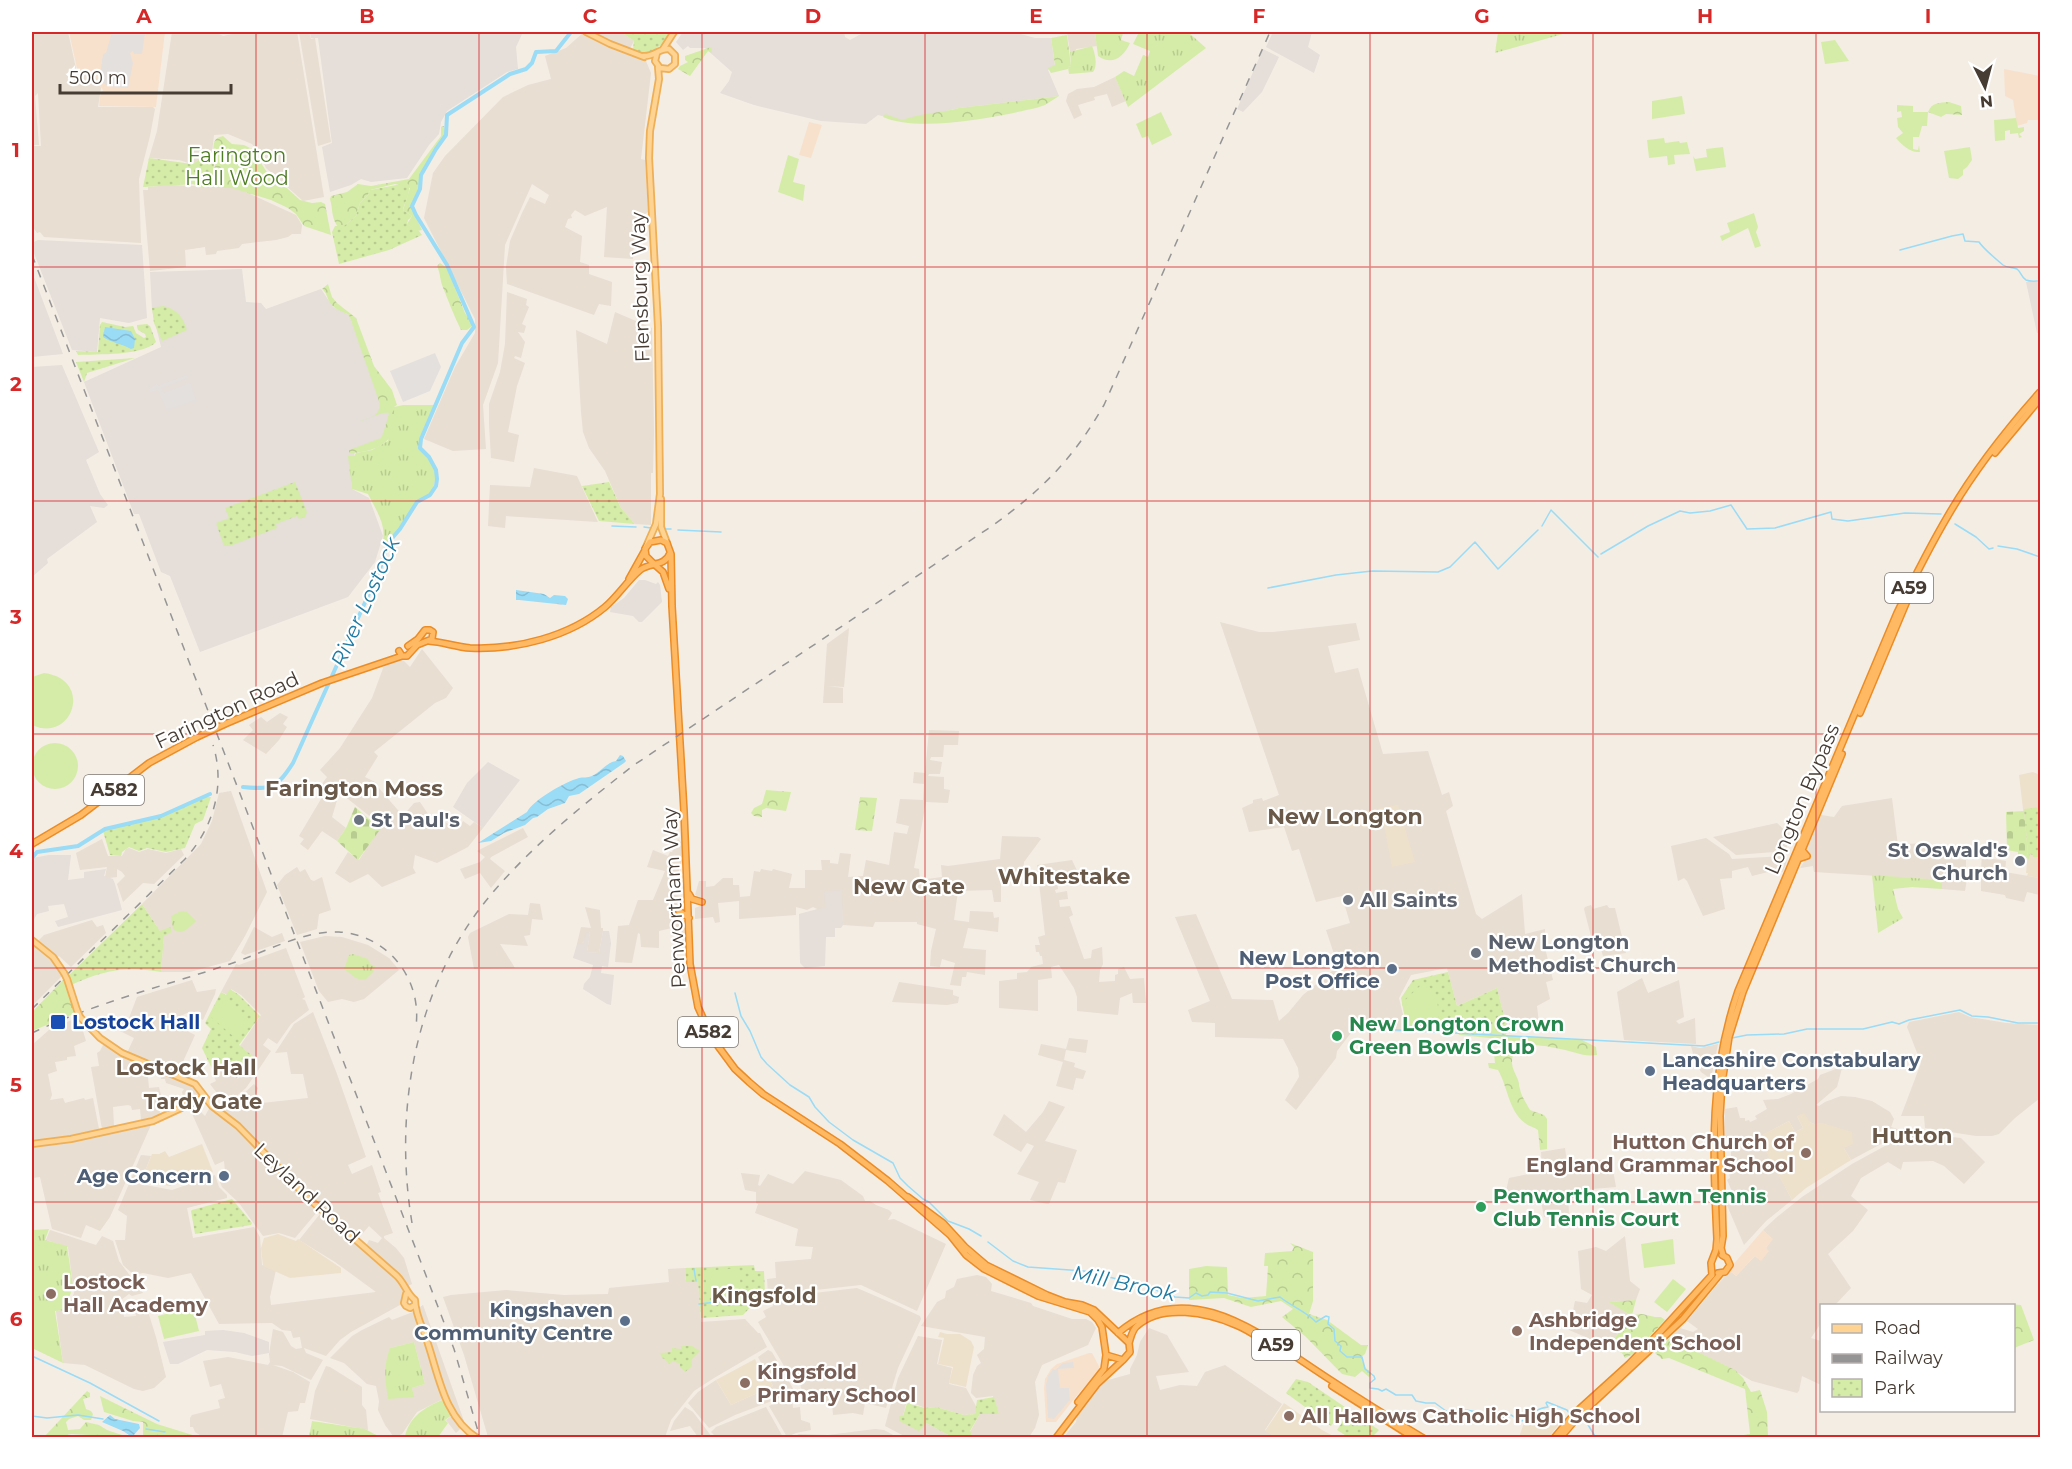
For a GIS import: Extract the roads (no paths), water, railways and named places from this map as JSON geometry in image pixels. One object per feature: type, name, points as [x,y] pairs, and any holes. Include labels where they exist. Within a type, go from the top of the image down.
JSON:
[{"type":"highway","name":"Longton Bypass","points":[[1712,1259],[1717,1244],[1714,1145],[1719,1063],[1727,1024],[1738,991],[1785,876],[1800,849],[1924,563],[1974,482],[2011,430],[2039,397]]},
{"type":"highway","points":[[644,550],[649,543],[656,540],[661,540],[669,546],[667,559],[654,564]]},
{"type":"highway","name":"Penwortham Way","points":[[669,546],[672,556],[672,606],[690,964],[693,987],[705,1026],[720,1051],[735,1069],[763,1094],[840,1144],[908,1197],[968,1253]]},
{"type":"highway","name":"A582","points":[[644,550],[646,556],[654,564]]},
{"type":"highway","name":"Flensburg Way","points":[[619,593],[644,550]]},
{"type":"highway","name":"Penwortham Way","points":[[654,564],[662,570],[667,580],[672,606]]},
{"type":"highway","name":"Flensburg Way","points":[[429,641],[448,645],[490,648],[543,638],[588,619],[619,593],[641,569],[654,564]]},
{"type":"highway","points":[[429,641],[423,638],[422,634],[428,629],[448,645]]},
{"type":"highway","name":"A582","points":[[422,634],[409,649],[407,656],[400,653],[402,646],[409,649],[429,641],[434,634]]},
{"type":"highway","name":"Farington Road","points":[[32,844],[81,815],[149,763],[197,737],[245,714],[400,653]]},
{"type":"highway","name":"Longton Bypass","points":[[1723,1255],[1721,1248],[1723,1236],[1720,1116],[1727,1047],[1743,992],[1798,859],[1800,849]]},
{"type":"highway","points":[[688,893],[692,899],[702,902]]},
{"type":"highway","points":[[679,911],[689,918]]},
{"type":"highway","name":"A582","points":[[968,1253],[986,1266],[1022,1284],[1058,1299],[1091,1308],[1117,1333]]},
{"type":"highway","name":"A582","points":[[968,1253],[984,1269],[1014,1285],[1052,1301],[1090,1312],[1102,1327],[1104,1340]]},
{"type":"highway","points":[[1554,1437],[1568,1419],[1636,1356],[1710,1278],[1712,1259],[1717,1255],[1723,1255],[1729,1260],[1730,1265],[1727,1270],[1721,1273],[1676,1326],[1578,1417],[1560,1437]]},
{"type":"highway","points":[[1712,1268],[1721,1273]]},
{"type":"highway","name":"A59","points":[[1104,1340],[1108,1335],[1117,1333],[1146,1315],[1162,1310],[1190,1309],[1221,1315],[1255,1331],[1346,1391],[1423,1437]]},
{"type":"highway","name":"A59","points":[[1054,1437],[1097,1384],[1130,1352],[1130,1343],[1136,1327],[1159,1315],[1187,1313],[1206,1315],[1247,1330],[1414,1437]]},
{"type":"highway","points":[[1669,1322],[1676,1326]]},
{"type":"highway","points":[[1117,1333],[1130,1343]]},
{"type":"highway","points":[[1104,1340],[1106,1355],[1123,1360]]},
{"type":"highway","name":"A59","points":[[1054,1437],[1104,1369],[1106,1355]]},
{"type":"highway","points":[[1636,1356],[1639,1359],[1647,1355]]},
{"type":"main road","points":[[586,32],[655,61]]},
{"type":"main road","points":[[657,53],[655,61],[658,67],[667,69],[673,66],[676,61],[670,44],[674,32]]},
{"type":"main road","points":[[643,56],[657,53],[672,37]]},
{"type":"main road","points":[[663,49],[672,50]]},
{"type":"main road","name":"Flensburg Way","points":[[658,67],[659,79],[650,131],[649,158],[658,326],[661,529],[669,546]]},
{"type":"main road","name":"Flensburg Way","points":[[659,79],[667,69]]},
{"type":"main road","name":"Flensburg Way","points":[[644,550],[657,521],[660,494]]},
{"type":"main road","name":"Leyland Road","points":[[32,940],[53,957],[64,973],[80,1017],[89,1028],[111,1046],[147,1064],[188,1080],[196,1086],[212,1106],[238,1126],[322,1210],[398,1276],[407,1291],[408,1298]]},
{"type":"main road","points":[[32,1144],[153,1120],[205,1097]]},
{"type":"main road","points":[[414,1308],[406,1306],[408,1298],[415,1300],[414,1308],[428,1343],[446,1401],[466,1429],[474,1436]]},
{"type":"water","points":[[105,327],[131,331],[135,339],[134,348],[131,349],[103,337]]},
{"type":"water","points":[[516,590],[544,594],[550,598],[554,595],[565,596],[568,599],[566,605],[516,600]]},
{"type":"water","points":[[620,755],[626,761],[624,763],[579,794],[569,796],[565,803],[548,809],[525,825],[491,841],[478,843],[527,812],[536,802],[558,787],[573,780],[592,776],[616,761]]},
{"type":"water","points":[[110,1415],[115,1419],[139,1424],[140,1428],[132,1437],[102,1422]]},
{"type":"waterway","name":"River Lostock","points":[[243,787],[273,786],[283,778],[293,763],[380,569],[388,543],[417,502],[430,495],[436,486],[436,470],[429,457],[420,448],[421,439],[462,343],[474,327],[447,265],[412,206],[420,189],[421,175],[446,135],[447,115],[510,74],[526,69],[532,63],[536,52],[556,51],[571,32]]},
{"type":"waterway","points":[[1900,250],[1963,234],[1965,241],[1979,242],[2003,265],[2017,269],[2026,280],[2040,281]]},
{"type":"waterway","points":[[1601,554],[1648,526],[1680,511],[1690,513],[1710,511],[1731,505],[1747,529],[1775,528],[1831,512],[1832,519],[1848,521],[1905,513],[1941,514]]},
{"type":"waterway","points":[[1542,526],[1551,510],[1598,557]]},
{"type":"waterway","points":[[1955,524],[1976,537],[1989,549],[1993,548]]},
{"type":"waterway","points":[[612,526],[636,527]]},
{"type":"waterway","points":[[644,527],[651,528]]},
{"type":"waterway","points":[[666,529],[671,529]]},
{"type":"waterway","points":[[678,530],[721,532]]},
{"type":"waterway","points":[[1268,588],[1336,575],[1372,571],[1438,572],[1450,567],[1475,542],[1498,569],[1538,530]]},
{"type":"waterway","points":[[1998,546],[2017,549],[2040,557]]},
{"type":"waterway","name":"River Lostock","points":[[32,858],[37,852],[78,846],[105,829],[161,816],[210,794]]},
{"type":"waterway","name":"Mill Brook","points":[[735,993],[741,1016],[761,1057],[767,1064],[790,1085],[809,1097],[829,1122],[853,1140],[893,1163],[900,1178],[948,1221],[981,1236]]},
{"type":"waterway","points":[[1732,1038],[1747,1035],[1784,1034],[1807,1029],[1863,1029],[1892,1022],[1899,1024],[1960,1010],[1972,1016],[2018,1023],[2040,1023]]},
{"type":"waterway","points":[[1379,1029],[1704,1046],[1719,1042]]},
{"type":"waterway","name":"Mill Brook","points":[[988,1242],[1013,1261],[1028,1267],[1084,1271],[1142,1285],[1175,1297],[1189,1298],[1196,1293],[1202,1296],[1210,1292],[1227,1293],[1258,1301],[1280,1297],[1316,1322],[1326,1316],[1329,1317],[1328,1324],[1334,1329],[1335,1341],[1341,1346],[1340,1351],[1347,1357],[1362,1357],[1365,1369],[1374,1376],[1375,1379],[1370,1383],[1370,1388],[1382,1391],[1386,1389],[1396,1395],[1412,1395],[1416,1401],[1435,1403],[1446,1411],[1464,1417],[1465,1410],[1499,1414],[1500,1418],[1511,1415],[1521,1421],[1529,1419],[1537,1410],[1548,1407],[1547,1402],[1567,1410],[1570,1414]]},
{"type":"waterway","points":[[694,1269],[696,1281]]},
{"type":"waterway","points":[[699,1304],[725,1301]]},
{"type":"waterway","points":[[32,1356],[90,1383],[159,1421]]},
{"type":"waterway","points":[[32,1416],[47,1418],[78,1415],[103,1419]]},
{"type":"waterway","name":"Mill Brook","points":[[1579,1420],[1587,1423],[1596,1438]]},
{"type":"waterway","points":[[146,1429],[165,1432]]},
{"type":"railway","points":[[412,1223],[407,1182],[406,1141],[408,1099],[414,1058],[439,979],[458,942],[481,907],[534,849],[634,765],[992,526],[1026,500],[1068,458],[1104,405],[1270,32]]},
{"type":"railway","points":[[32,255],[454,1349],[480,1438]]},
{"type":"railway","points":[[32,1009],[183,861],[202,836],[214,807],[217,792],[217,760],[213,745]]},
{"type":"railway","points":[[32,1033],[105,1004],[230,964],[298,938],[326,932],[357,935],[373,941],[398,963],[407,976],[413,992],[416,1026]]},
{"type":"place","name":"St Paul's","points":[[359,820]]},
{"type":"place","name":"St Oswald's Church","points":[[2020,861]]},
{"type":"place","name":"All Saints","points":[[1348,900]]},
{"type":"place","name":"New Longton Methodist Church","points":[[1476,953]]},
{"type":"place","name":"New Longton Post Office","points":[[1392,969]]},
{"type":"place","name":"Lostock Hall","points":[[58,1022]]},
{"type":"place","name":"New Longton Crown Green Bowls Club","points":[[1337,1036]]},
{"type":"place","name":"Lancashire Constabulary Headquarters","points":[[1650,1071]]},
{"type":"place","name":"Hutton Church of England Grammar School","points":[[1806,1153]]},
{"type":"place","name":"Age Concern","points":[[224,1176]]},
{"type":"place","name":"Penwortham Lawn Tennis Club Tennis Court","points":[[1481,1207]]},
{"type":"place","name":"Lostock Hall Academy","points":[[51,1294]]},
{"type":"place","name":"Kingshaven Community Centre","points":[[625,1321]]},
{"type":"place","name":"Ashbridge Independent School","points":[[1517,1331]]},
{"type":"place","name":"Kingsfold Primary School","points":[[745,1383]]},
{"type":"place","name":"All Hallows Catholic High School","points":[[1289,1416]]},
{"type":"district","name":"Farington Moss","points":[[354,788]]},
{"type":"district","name":"New Longton","points":[[1345,816]]},
{"type":"district","name":"Whitestake","points":[[1064,876]]},
{"type":"district","name":"New Gate","points":[[909,886]]},
{"type":"district","name":"Lostock Hall","points":[[186,1067]]},
{"type":"district","name":"Tardy Gate","points":[[203,1101]]},
{"type":"district","name":"Hutton","points":[[1912,1135]]},
{"type":"district","name":"Kingsfold","points":[[764,1295]]},
{"type":"park label","name":"Farington Hall Wood","points":[[237,166]]}]
